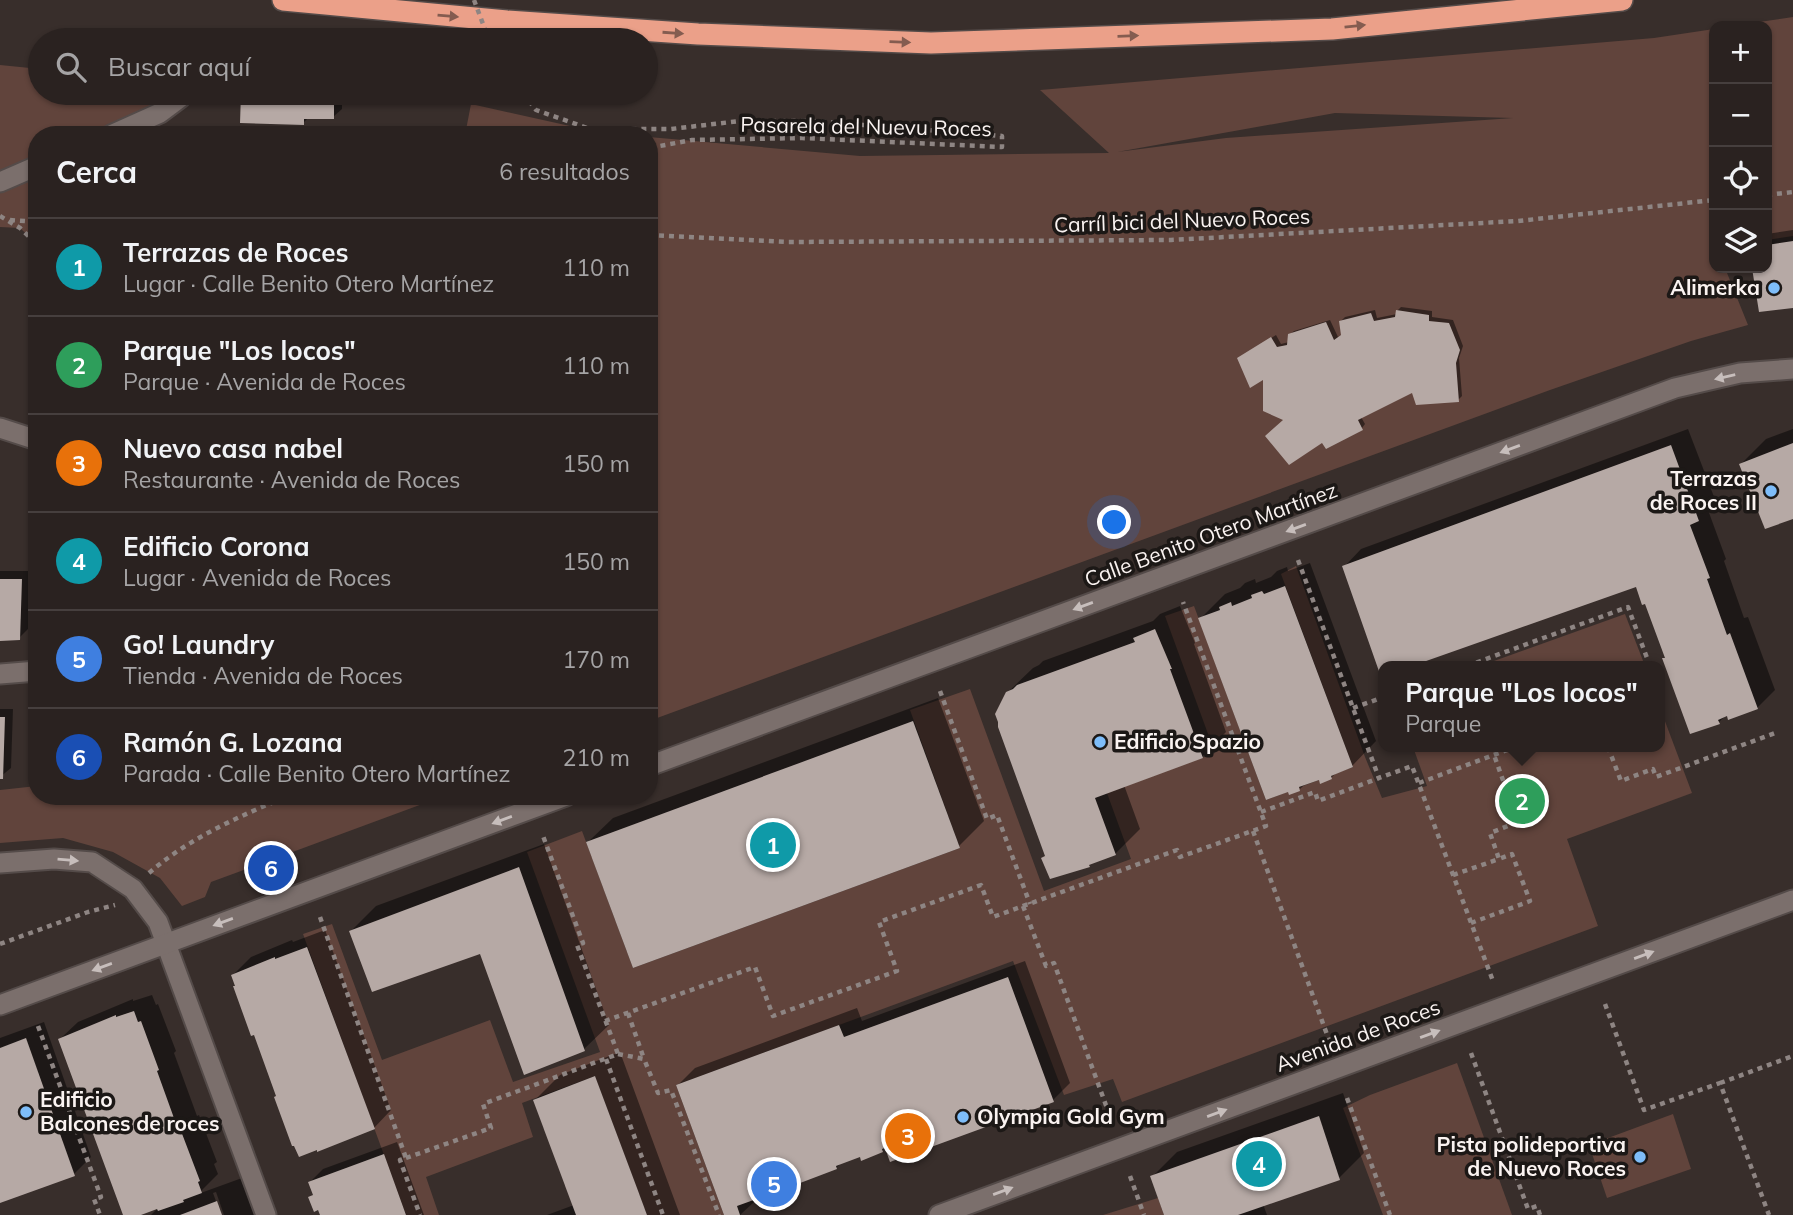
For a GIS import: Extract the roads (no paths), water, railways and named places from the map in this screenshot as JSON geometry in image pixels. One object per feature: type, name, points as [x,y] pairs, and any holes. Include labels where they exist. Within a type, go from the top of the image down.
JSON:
[{"type":"highway","points":[[283,0],[611,28]]},
{"type":"highway","points":[[658,31],[931,43],[1332,29],[1622,0]]},
{"type":"street","points":[[131,126],[171,105]]},
{"type":"street","points":[[0,182],[28,170]]},
{"type":"street","name":"Calle Benito Otero Martínez","points":[[658,763],[1675,388],[1740,373],[1793,369]]},
{"type":"street","points":[[0,428],[28,437]]},
{"type":"street","points":[[0,674],[28,672]]},
{"type":"street","points":[[0,1005],[542,805]]},
{"type":"street","points":[[0,863],[54,859],[92,862],[133,889],[158,922],[265,1215]]},
{"type":"street","name":"Avenida de Roces","points":[[939,1215],[1793,900]]},
{"type":"place","name":"Alimerka","points":[[1774,288]]},
{"type":"place","name":"Terrazas de Roces II","points":[[1771,491]]},
{"type":"place","name":"Edificio Spazio","points":[[1100,742]]},
{"type":"place","name":"Parque \"Los locos\"","points":[[1522,801]]},
{"type":"place","name":"Terrazas de Roces","points":[[773,845]]},
{"type":"place","name":"Ramón G. Lozana","points":[[271,868]]},
{"type":"place","name":"Edificio Balcones de roces","points":[[26,1112]]},
{"type":"place","name":"Olympia Gold Gym","points":[[963,1117]]},
{"type":"place","name":"Nuevo casa nabel","points":[[908,1136]]},
{"type":"place","name":"Pista polideportiva de Nuevo Roces","points":[[1640,1157]]},
{"type":"place","name":"Edificio Corona","points":[[1259,1164]]},
{"type":"place","name":"Go! Laundry","points":[[774,1184]]}]
